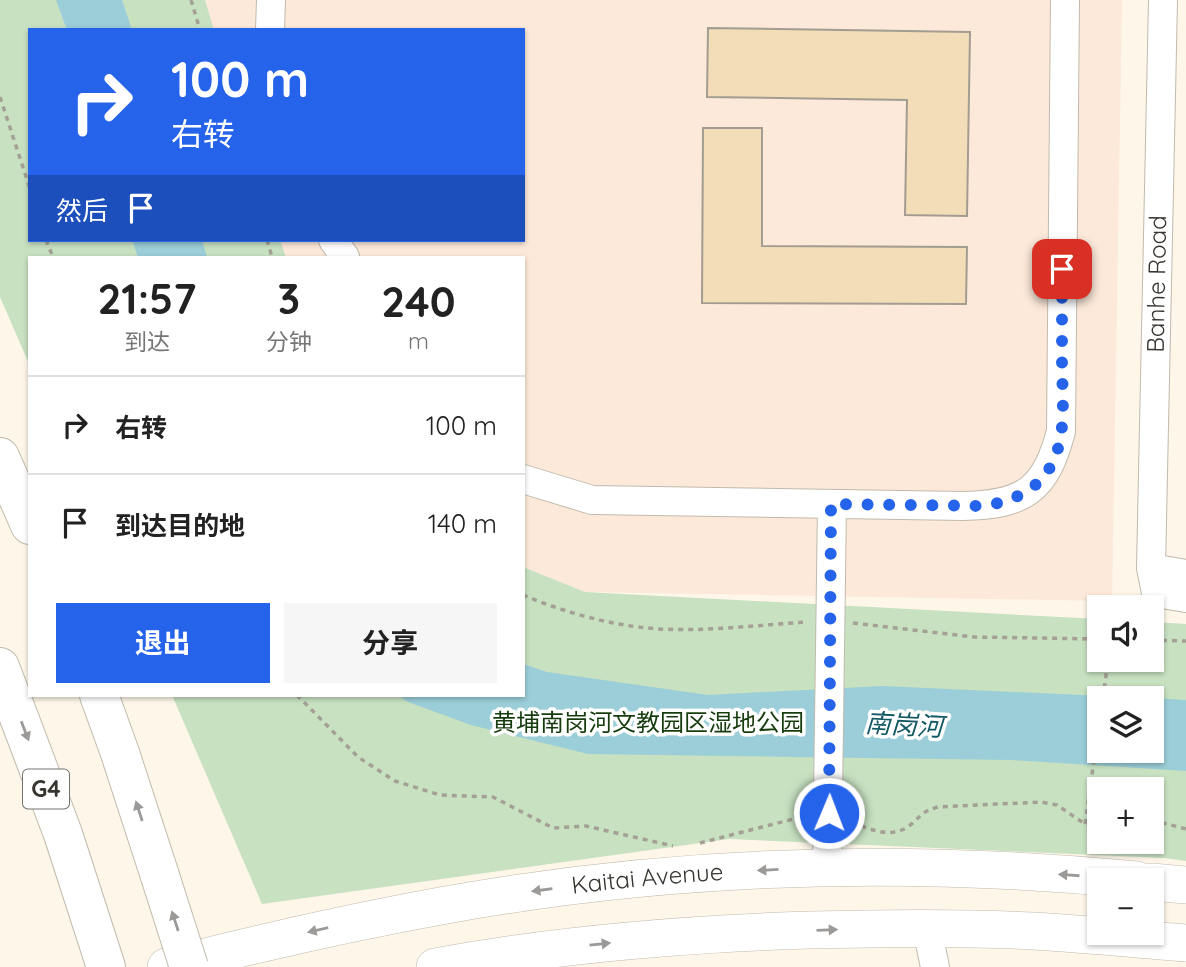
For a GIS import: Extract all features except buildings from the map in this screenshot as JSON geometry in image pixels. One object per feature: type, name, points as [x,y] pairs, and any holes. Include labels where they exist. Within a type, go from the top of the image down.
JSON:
[{"type":"highway","points":[[0,457],[28,520]]},
{"type":"highway","name":"G4","points":[[0,667],[63,834],[106,967]]},
{"type":"highway","points":[[100,697],[189,967]]},
{"type":"main road","name":"Kaitai Avenue","points":[[166,967],[339,925],[460,902],[631,880],[827,868],[964,868],[1087,877]]},
{"type":"main road","points":[[1164,883],[1186,885]]},
{"type":"main road","points":[[435,967],[563,947],[663,937],[765,932],[927,929],[1032,931],[1186,943]]},
{"type":"street","points":[[270,28],[271,0]]},
{"type":"street","points":[[525,480],[592,500],[985,506],[1005,502],[1025,493],[1049,468],[1061,430],[1065,0]]},
{"type":"street","name":"Banhe Road","points":[[1154,581],[1163,0]]},
{"type":"street","points":[[827,868],[831,504]]},
{"type":"street","points":[[1154,581],[1186,574]]},
{"type":"street","points":[[1154,581],[1186,598]]},
{"type":"street","points":[[927,929],[935,967]]},
{"type":"path","points":[[191,0],[200,28]]},
{"type":"path","points":[[0,97],[28,183]]},
{"type":"path","points":[[1164,640],[1186,641]]},
{"type":"path","points":[[299,697],[358,757],[396,781],[440,795],[493,797],[554,828],[586,826],[681,848]]},
{"type":"path","points":[[694,845],[794,817],[829,813],[876,832],[892,832],[906,828],[924,811],[938,807],[1041,802],[1057,806],[1085,824],[1094,763]]},
{"type":"path","points":[[1164,823],[1186,829]]},
{"type":"shaded area","points":[[205,0],[1122,0],[1112,595],[1087,595],[1087,601],[585,592],[525,568],[525,256],[286,256],[281,242],[525,242],[525,28],[213,28]]},
{"type":"green space","points":[[0,0],[205,0],[213,28],[28,28],[28,242],[281,242],[286,256],[28,256],[28,361],[0,297]]},
{"type":"green space","name":"黄埔南岗河文教园区湿地公园","points":[[525,568],[585,592],[1087,618],[1087,672],[1164,672],[1164,623],[1186,624],[1186,861],[729,839],[262,904],[173,697],[525,697]]},
{"type":"water","points":[[56,0],[122,0],[131,28],[66,28]]},
{"type":"water","points":[[133,242],[203,242],[207,256],[138,256]]},
{"type":"water","name":"南岗河","points":[[525,665],[547,672],[708,695],[883,686],[1087,695],[1087,763],[1164,763],[1164,699],[1186,700],[1186,771],[1012,760],[588,754],[471,725],[401,697],[525,697]]},
{"type":"route","points":[[829,813],[831,504],[985,506],[1005,502],[1025,493],[1039,481],[1055,455],[1061,430],[1062,269]]}]
